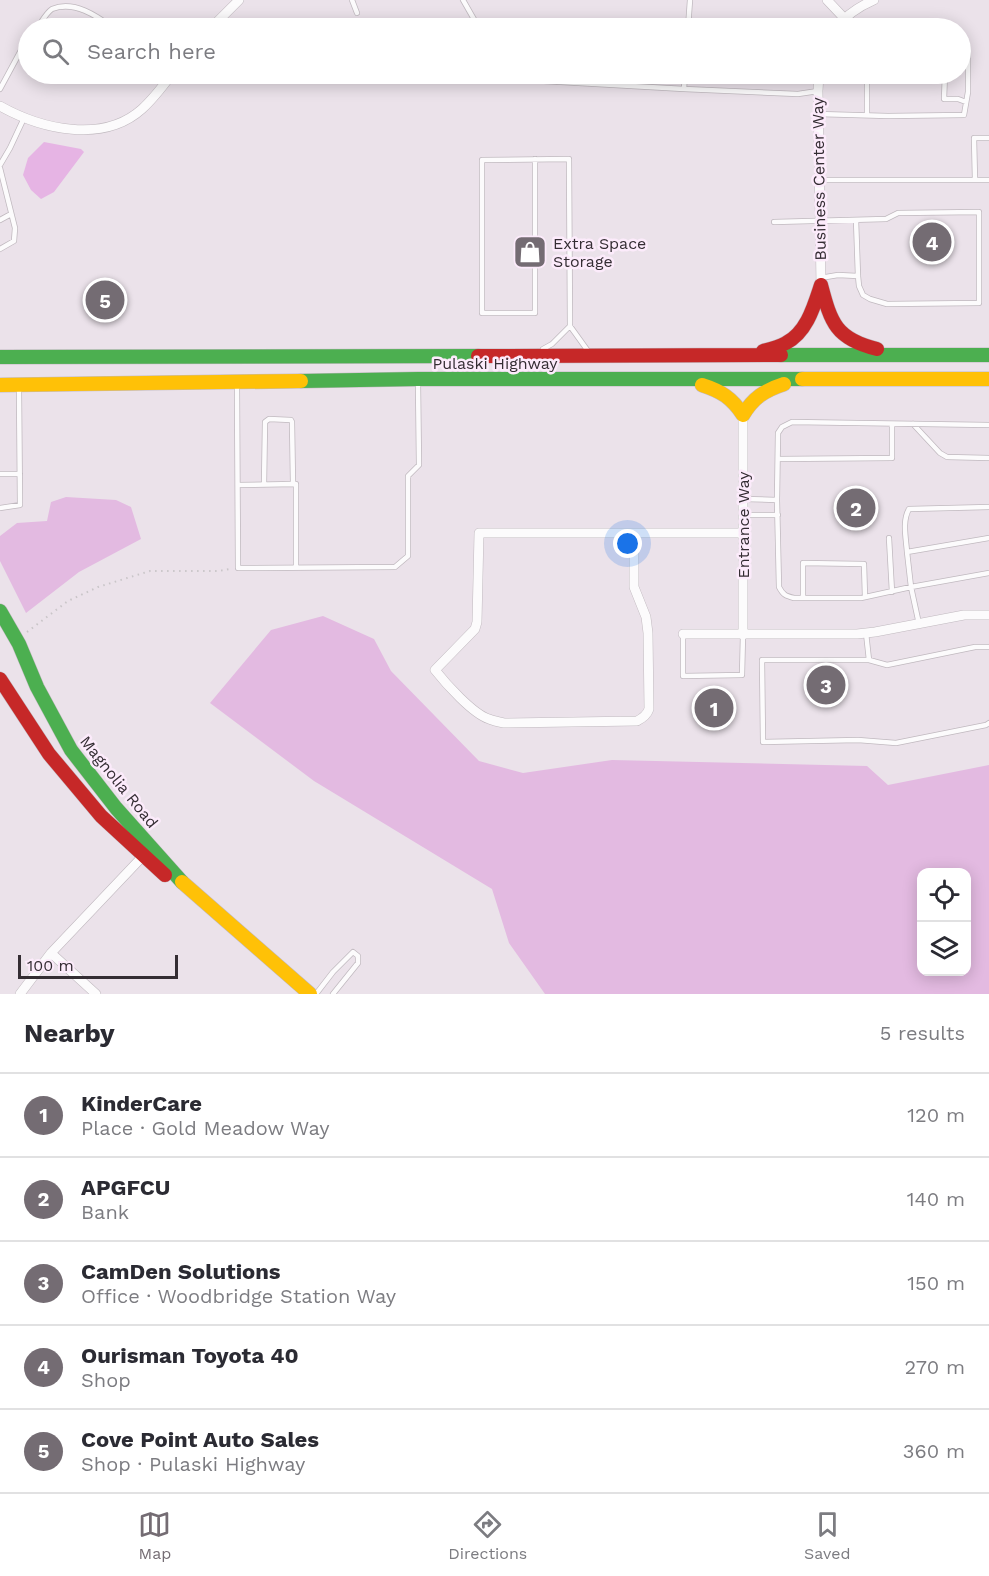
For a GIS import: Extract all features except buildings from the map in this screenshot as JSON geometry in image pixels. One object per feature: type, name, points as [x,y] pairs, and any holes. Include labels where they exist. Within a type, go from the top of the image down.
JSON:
[{"type":"main road","points":[[820,282],[827,310],[837,329],[846,338],[867,347],[905,355]]},
{"type":"main road","points":[[748,356],[785,344],[790,340],[808,320],[820,282]]},
{"type":"main road","name":"Pulaski Highway","points":[[0,357],[989,355]]},
{"type":"main road","name":"Pulaski Highway","points":[[0,386],[418,379],[989,379]]},
{"type":"main road","points":[[683,380],[724,392],[732,398],[743,415],[757,395],[801,379]]},
{"type":"main road","name":"Magnolia Road","points":[[0,611],[71,750],[116,808],[173,872],[310,994]]},
{"type":"main road","name":"Magnolia Road","points":[[0,679],[49,754],[100,816],[191,899],[252,943]]},
{"type":"street","points":[[221,18],[239,0]]},
{"type":"street","points":[[827,0],[844,18],[874,0]]},
{"type":"street","points":[[0,106],[24,118],[60,129],[103,128],[122,122],[140,111],[164,84]]},
{"type":"street","name":"Business Center Way","points":[[818,84],[820,282]]},
{"type":"street","name":"Entrance Way","points":[[742,635],[743,415]]},
{"type":"street","points":[[634,532],[634,587],[646,617],[648,633],[649,709],[642,719],[637,721],[504,723],[488,719],[477,712],[435,670],[475,628],[477,622],[479,533],[634,532],[743,532]]},
{"type":"street","points":[[683,634],[866,633],[964,615],[989,615]]},
{"type":"street","points":[[20,994],[51,953],[144,855]]},
{"type":"street","points":[[51,953],[96,994]]},
{"type":"lane","points":[[352,0],[357,12]]},
{"type":"lane","points":[[463,0],[474,18]]},
{"type":"lane","points":[[689,18],[690,0]]},
{"type":"lane","points":[[44,18],[51,9],[68,4],[87,9],[99,18]]},
{"type":"lane","points":[[0,89],[18,56]]},
{"type":"lane","points":[[596,84],[798,94],[818,91]]},
{"type":"lane","points":[[684,84],[684,89]]},
{"type":"lane","points":[[867,84],[867,115]]},
{"type":"lane","points":[[945,84],[944,99],[958,99],[966,102]]},
{"type":"lane","points":[[818,114],[964,115],[968,84]]},
{"type":"lane","points":[[0,249],[14,241],[15,228],[0,166],[24,118]]},
{"type":"lane","points":[[975,180],[974,138],[989,138]]},
{"type":"lane","points":[[535,159],[535,313],[482,313],[482,159],[535,159],[569,159],[570,326],[591,356]]},
{"type":"lane","points":[[819,180],[989,180]]},
{"type":"lane","points":[[774,222],[886,219],[898,213],[979,212],[979,303],[887,304],[863,295],[858,276],[856,220]]},
{"type":"lane","points":[[0,220],[11,214]]},
{"type":"lane","points":[[820,282],[838,275],[858,276]]},
{"type":"lane","points":[[531,356],[552,344],[570,326]]},
{"type":"lane","points":[[237,381],[238,568],[395,567],[408,556],[408,476],[419,465],[418,379]]},
{"type":"lane","points":[[0,508],[20,505],[19,385]]},
{"type":"lane","points":[[264,485],[265,422],[269,419],[291,420],[293,484],[296,484],[296,567]]},
{"type":"lane","points":[[989,425],[792,422],[782,427],[778,433],[777,459],[779,587],[787,597],[866,597],[989,573]]},
{"type":"lane","points":[[777,459],[892,458],[892,424]]},
{"type":"lane","points":[[913,424],[940,453],[947,457],[989,458]]},
{"type":"lane","points":[[0,474],[20,474]]},
{"type":"lane","points":[[238,485],[293,484]]},
{"type":"lane","points":[[743,499],[777,500]]},
{"type":"lane","points":[[919,624],[911,587],[905,529],[906,513],[909,509],[989,507]]},
{"type":"lane","points":[[743,515],[778,515]]},
{"type":"lane","points":[[889,538],[892,592]]},
{"type":"lane","points":[[907,552],[989,538]]},
{"type":"lane","points":[[803,598],[803,563],[864,564],[866,597]]},
{"type":"lane","points":[[866,633],[869,660]]},
{"type":"lane","points":[[683,634],[683,676],[742,675],[742,635]]},
{"type":"lane","points":[[989,647],[975,647],[887,665],[869,660],[762,660],[763,742],[858,740],[896,742],[989,723]]},
{"type":"lane","points":[[316,994],[353,951],[358,956],[358,963],[333,994]]},
{"type":"path","points":[[16,640],[68,601],[98,587],[150,572],[219,571],[238,568]]},
{"type":"shaded area","points":[[44,142],[81,149],[84,152],[54,192],[41,199],[31,190],[23,175],[28,158]]},
{"type":"shaded area","points":[[66,497],[116,500],[131,507],[141,539],[79,572],[26,613],[0,561],[0,536],[17,523],[47,521],[51,502]]},
{"type":"shaded area","points":[[323,616],[374,639],[391,671],[479,761],[523,773],[612,760],[867,766],[888,785],[989,765],[989,994],[545,994],[509,943],[492,889],[314,781],[210,703],[271,630]]},
{"type":"traffic: fast","points":[[781,355],[989,355]]},
{"type":"traffic: fast","points":[[0,357],[478,356]]},
{"type":"traffic: fast","points":[[301,381],[802,379]]},
{"type":"traffic: fast","points":[[0,611],[19,644],[37,687],[71,750],[116,808],[182,882]]},
{"type":"traffic: slow","points":[[802,379],[989,379]]},
{"type":"traffic: slow","points":[[0,385],[301,381]]},
{"type":"traffic: slow","points":[[702,385],[726,396],[743,415],[760,395],[784,384]]},
{"type":"traffic: slow","points":[[182,882],[310,994]]},
{"type":"traffic: jam","points":[[821,285],[828,310],[837,328],[852,340],[877,349]]},
{"type":"traffic: jam","points":[[763,351],[783,344],[799,332],[809,318],[821,285]]},
{"type":"traffic: jam","points":[[478,356],[781,355]]},
{"type":"traffic: jam","points":[[0,679],[49,754],[101,816],[165,875]]},
{"type":"place","name":"Ourisman Toyota 40","points":[[932,242]]},
{"type":"place","name":"Extra Space Storage","points":[[530,252]]},
{"type":"place","name":"Cove Point Auto Sales","points":[[105,300]]},
{"type":"place","name":"APGFCU","points":[[856,508]]},
{"type":"place","name":"CamDen Solutions","points":[[826,685]]},
{"type":"place","name":"KinderCare","points":[[714,708]]}]
